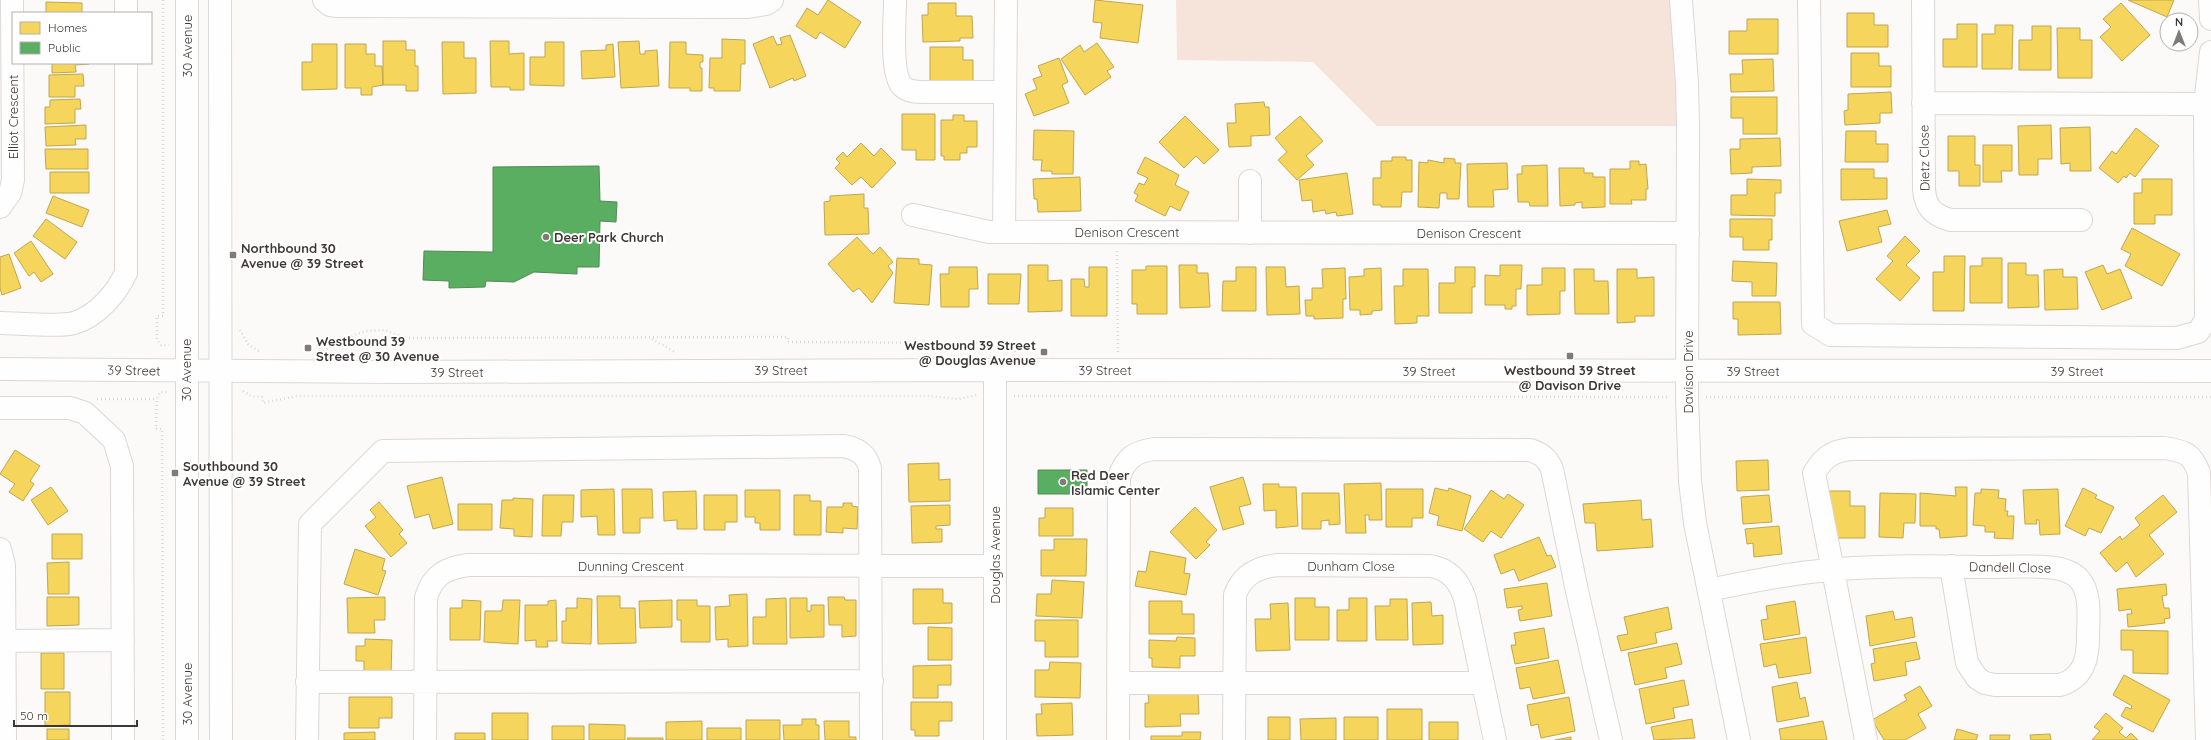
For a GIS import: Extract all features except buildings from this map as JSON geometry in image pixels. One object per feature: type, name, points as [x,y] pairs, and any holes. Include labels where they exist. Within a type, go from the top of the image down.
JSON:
[{"type":"street","name":"Elliot Crescent","points":[[12,0],[12,12]]},
{"type":"street","points":[[126,0],[126,12]]},
{"type":"street","name":"30 Avenue","points":[[187,0],[187,740]]},
{"type":"street","points":[[220,0],[221,740]]},
{"type":"street","points":[[324,0],[330,5],[336,6],[434,3],[675,3],[748,7],[766,4],[772,0]]},
{"type":"street","points":[[894,0],[896,74],[903,87],[918,92],[1005,92]]},
{"type":"street","points":[[1004,232],[1006,0]]},
{"type":"street","name":"Davison Drive","points":[[1681,0],[1688,83],[1688,372],[1689,459],[1692,502],[1739,740]]},
{"type":"street","points":[[1809,0],[1813,324],[1831,335],[2177,338],[2198,332],[2206,320],[2205,104],[2211,52]]},
{"type":"street","name":"Dietz Close","points":[[1923,0],[1924,196],[1932,212],[1951,220],[2081,220]]},
{"type":"street","points":[[2210,0],[2211,19]]},
{"type":"street","name":"Elliot Crescent","points":[[0,207],[10,193],[13,180],[12,64]]},
{"type":"street","points":[[0,323],[73,323],[93,314],[119,287],[126,272],[126,64]]},
{"type":"street","points":[[1923,103],[2205,104]]},
{"type":"street","points":[[1250,181],[1250,233]]},
{"type":"street","name":"Denison Crescent","points":[[913,215],[989,232],[1688,233]]},
{"type":"street","name":"39 Street","points":[[0,369],[396,372],[996,370],[2211,372]]},
{"type":"street","name":"Douglas Avenue","points":[[995,740],[996,370]]},
{"type":"street","points":[[0,408],[70,408],[85,413],[114,440],[122,466],[123,740]]},
{"type":"street","points":[[307,740],[310,524],[383,451],[827,446],[853,448],[867,458],[870,468],[872,681],[871,740]]},
{"type":"street","points":[[1866,740],[1831,569],[1814,473],[1829,454],[1838,451],[1858,449],[2164,448],[2183,451],[2195,462],[2201,485],[2207,740]]},
{"type":"street","points":[[1118,740],[1119,477],[1124,464],[1130,456],[1141,451],[1154,449],[1530,450],[1547,458],[1552,469],[1577,590],[1611,740]]},
{"type":"street","points":[[0,548],[4,565],[2,641],[5,740]]},
{"type":"street","name":"Dunning Crescent","points":[[425,740],[425,608],[429,589],[436,576],[459,566],[995,566]]},
{"type":"street","name":"Dunham Close","points":[[1234,740],[1235,595],[1243,579],[1260,568],[1278,566],[1430,566],[1446,571],[1457,581],[1462,589],[1495,740]]},
{"type":"street","name":"Dandell Close","points":[[1709,590],[1784,575],[1831,569],[1890,566],[1951,566],[2055,568],[2067,571],[2080,580],[2087,599],[2088,651],[2082,670],[2067,682],[2060,685],[1995,685],[1985,683],[1976,678],[1967,663],[1951,566]]},
{"type":"street","points":[[2,641],[123,640]]},
{"type":"street","points":[[307,682],[872,681]]},
{"type":"street","points":[[1118,683],[1483,683]]},
{"type":"path","points":[[161,345],[157,340],[157,316],[163,316],[163,0]]},
{"type":"path","points":[[1117,232],[1118,354]]},
{"type":"path","points":[[240,325],[245,340],[254,348],[264,352]]},
{"type":"path","points":[[330,352],[321,352],[356,334],[386,330],[407,338],[788,337],[788,342],[1016,343],[1015,353]]},
{"type":"path","points":[[240,343],[245,340]]},
{"type":"path","points":[[245,391],[251,396],[262,397],[263,403],[297,396],[929,396],[958,399],[976,395]]},
{"type":"path","points":[[1017,391],[1017,396]]},
{"type":"path","points":[[160,392],[157,400],[156,429],[162,429],[163,740]]},
{"type":"path","points":[[1011,396],[1672,397]]},
{"type":"path","points":[[1704,397],[2211,397]]},
{"type":"shaded area","points":[[1176,0],[1681,0],[1688,126],[1377,126],[1313,62],[1177,60]]},
{"type":"place","name":"Deer Park Church","points":[[546,237]]},
{"type":"place","name":"Northbound 30 Avenue @ 39 Street","points":[[233,255]]},
{"type":"place","name":"Westbound 39 Street @ 30 Avenue","points":[[308,348]]},
{"type":"place","name":"Westbound 39 Street @ Douglas Avenue","points":[[1044,352]]},
{"type":"place","name":"Westbound 39 Street @ Davison Drive","points":[[1570,356]]},
{"type":"place","name":"Southbound 30 Avenue @ 39 Street","points":[[175,473]]},
{"type":"place","name":"Red Deer Islamic Center","points":[[1063,482]]}]
